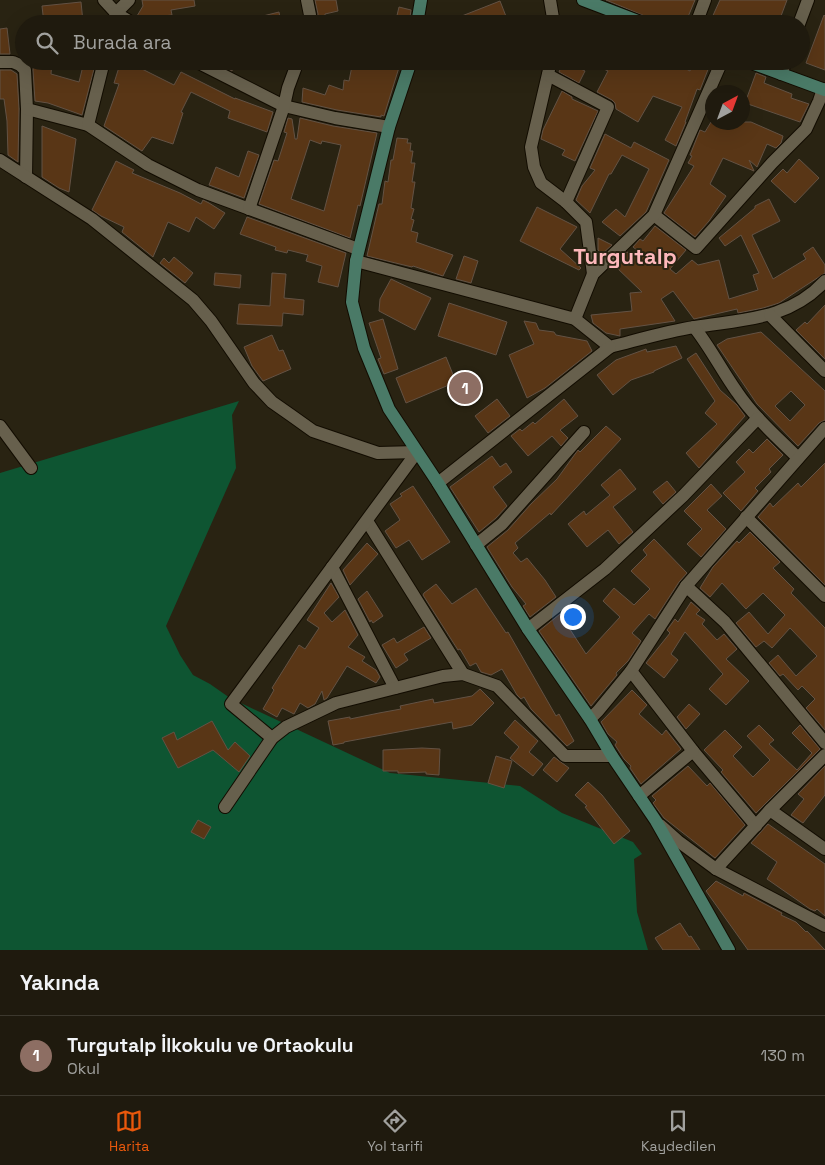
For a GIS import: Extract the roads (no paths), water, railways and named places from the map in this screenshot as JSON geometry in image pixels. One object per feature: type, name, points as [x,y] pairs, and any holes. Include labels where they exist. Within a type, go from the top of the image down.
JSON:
[{"type":"street","points":[[104,0],[113,15]]},
{"type":"street","points":[[117,15],[129,0]]},
{"type":"street","points":[[307,0],[310,15]]},
{"type":"street","points":[[550,0],[552,15]]},
{"type":"street","points":[[699,15],[705,0]]},
{"type":"street","points":[[802,15],[808,0]]},
{"type":"street","points":[[591,1],[624,15]]},
{"type":"street","points":[[0,62],[15,63]]},
{"type":"street","points":[[25,70],[27,109],[26,177]]},
{"type":"street","points":[[88,125],[102,70]]},
{"type":"street","points":[[213,70],[284,106],[335,118],[389,127]]},
{"type":"street","points":[[249,209],[295,70]]},
{"type":"street","points":[[408,70],[389,127],[357,255],[352,302],[364,348],[389,409],[438,483],[528,629],[590,719],[656,822],[729,950]]},
{"type":"street","points":[[549,70],[531,147],[534,167],[541,183],[566,202],[586,222],[593,274]]},
{"type":"street","points":[[575,320],[593,274],[654,215],[718,70]]},
{"type":"street","points":[[654,215],[696,248],[772,163],[806,129],[824,90],[770,70]]},
{"type":"street","points":[[781,74],[783,70]]},
{"type":"street","points":[[548,75],[608,107],[566,202]]},
{"type":"street","points":[[27,109],[88,125],[148,165],[198,190],[249,209],[357,255],[575,320],[610,347]]},
{"type":"street","points":[[0,160],[92,219],[192,300],[211,321],[254,383],[272,402],[313,431],[378,453],[417,452]]},
{"type":"street","points":[[438,483],[610,347],[694,327],[755,319],[770,315],[813,294],[825,281]]},
{"type":"street","points":[[770,315],[825,370]]},
{"type":"street","points":[[694,327],[705,341],[736,392],[758,418],[798,458]]},
{"type":"street","points":[[528,629],[612,562],[683,496],[758,418]]},
{"type":"street","points":[[0,426],[31,468]]},
{"type":"street","points":[[590,719],[631,671],[686,586],[825,428]]},
{"type":"street","points":[[476,545],[502,524],[584,432]]},
{"type":"street","points":[[272,738],[231,704],[417,452]]},
{"type":"street","points":[[746,517],[825,596]]},
{"type":"street","points":[[367,521],[463,674]]},
{"type":"street","points":[[332,567],[396,688]]},
{"type":"street","points":[[686,586],[725,622],[825,744]]},
{"type":"street","points":[[631,671],[693,751],[756,826]]},
{"type":"street","points":[[225,807],[272,738],[286,727],[336,703],[443,676],[463,674],[497,686],[565,756],[612,756]]},
{"type":"street","points":[[639,796],[693,751]]},
{"type":"street","points":[[716,869],[770,810],[825,755]]},
{"type":"street","points":[[770,810],[825,849]]},
{"type":"street","points":[[656,822],[716,869],[825,926]]},
{"type":"place","name":"Turgutalp İlkokulu ve Ortaokulu","points":[[465,388]]},
{"type":"district","name":"Turgutalp","points":[[625,256]]}]
